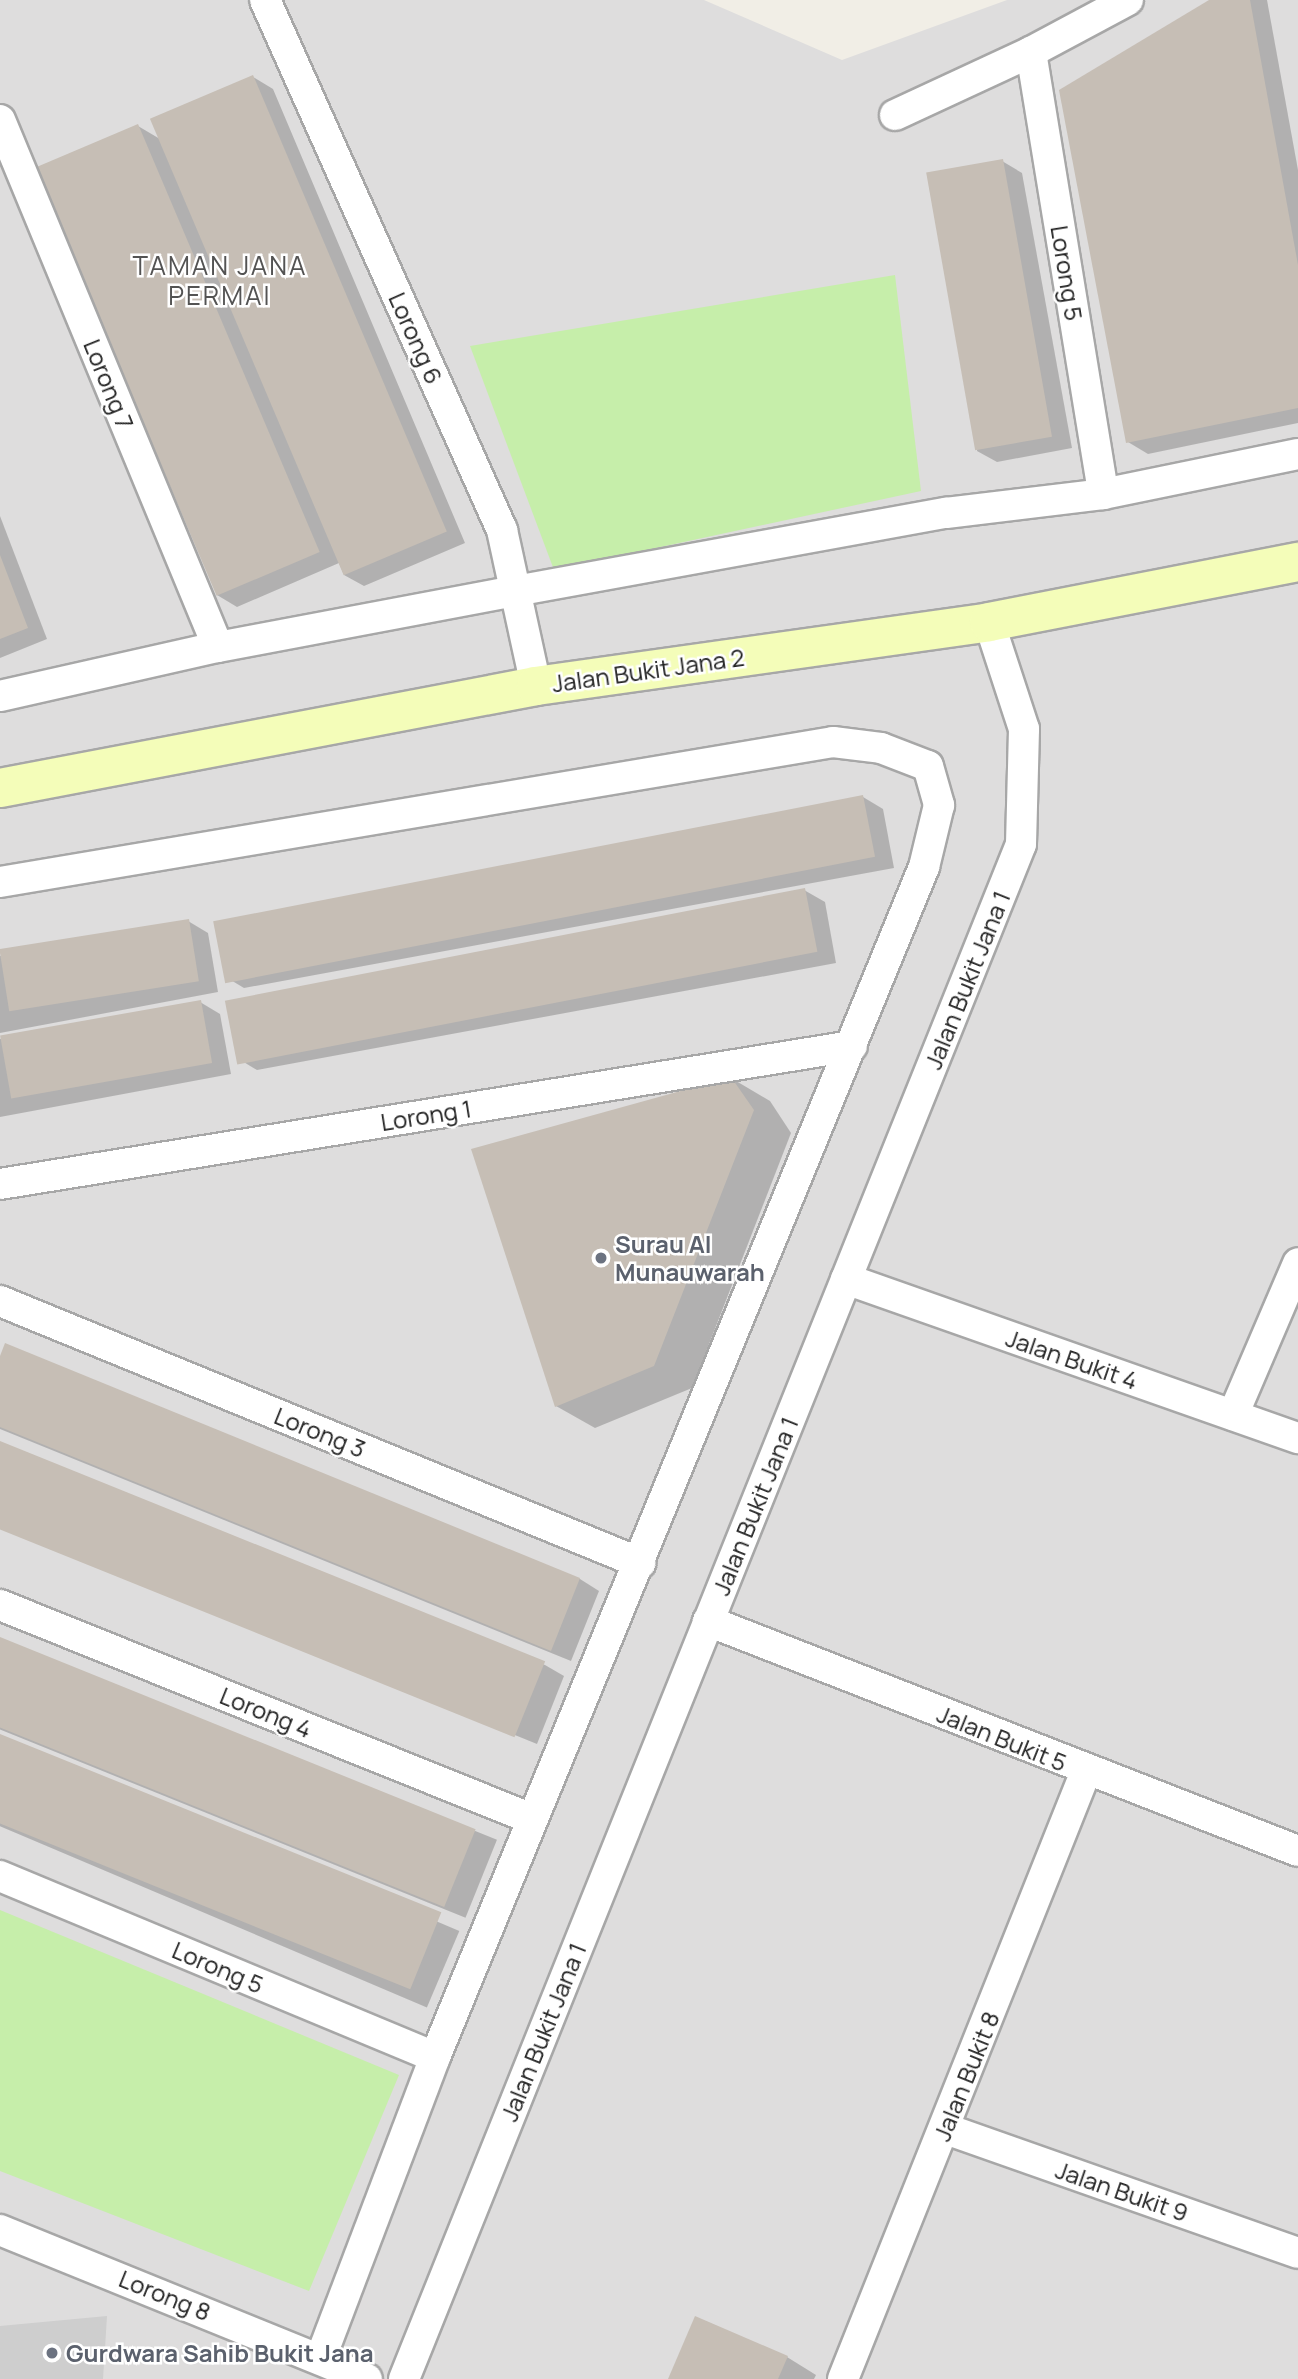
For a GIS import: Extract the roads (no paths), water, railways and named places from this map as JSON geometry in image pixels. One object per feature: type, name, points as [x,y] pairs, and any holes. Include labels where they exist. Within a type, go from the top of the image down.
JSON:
[{"type":"street","name":"Lorong 6","points":[[265,0],[502,530],[536,686]]},
{"type":"street","points":[[895,115],[1031,52],[1128,0]]},
{"type":"street","name":"Lorong 5","points":[[1031,52],[1103,494]]},
{"type":"street","name":"Lorong 7","points":[[0,120],[218,647]]},
{"type":"street","points":[[0,696],[218,647],[515,591],[946,513],[1103,494],[1298,454]]},
{"type":"street","name":"Jalan Bukit Jana 2","points":[[0,788],[536,686],[989,622],[1298,562]]},
{"type":"street","name":"Jalan Bukit Jana 1","points":[[404,2379],[1021,844],[1024,729],[989,622]]},
{"type":"street","points":[[0,882],[834,742],[881,748],[928,766],[939,805],[923,867],[852,1046],[640,1563],[531,1819],[435,2057],[321,2357]]},
{"type":"street","name":"Lorong 1","points":[[0,1184],[852,1046]]},
{"type":"street","points":[[1233,1415],[1298,1263]]},
{"type":"street","name":"Jalan Bukit 4","points":[[846,1279],[1298,1438]]},
{"type":"street","name":"Lorong 3","points":[[0,1301],[640,1563]]},
{"type":"street","name":"Lorong 4","points":[[0,1605],[531,1819]]},
{"type":"street","name":"Jalan Bukit 5","points":[[708,1621],[1086,1771],[1298,1851]]},
{"type":"street","name":"Jalan Bukit 8","points":[[843,2379],[946,2129],[1086,1771]]},
{"type":"street","name":"Lorong 5","points":[[0,1876],[435,2057]]},
{"type":"street","name":"Jalan Bukit 9","points":[[946,2129],[1298,2253]]},
{"type":"street","name":"Lorong 8","points":[[0,2230],[321,2357],[367,2379]]},
{"type":"place","name":"Surau Al Munauwarah","points":[[601,1258]]},
{"type":"place","name":"Gurdwara Sahib Bukit Jana","points":[[52,2353]]},
{"type":"district","name":"TAMAN JANA PERMAI","points":[[220,281]]}]
